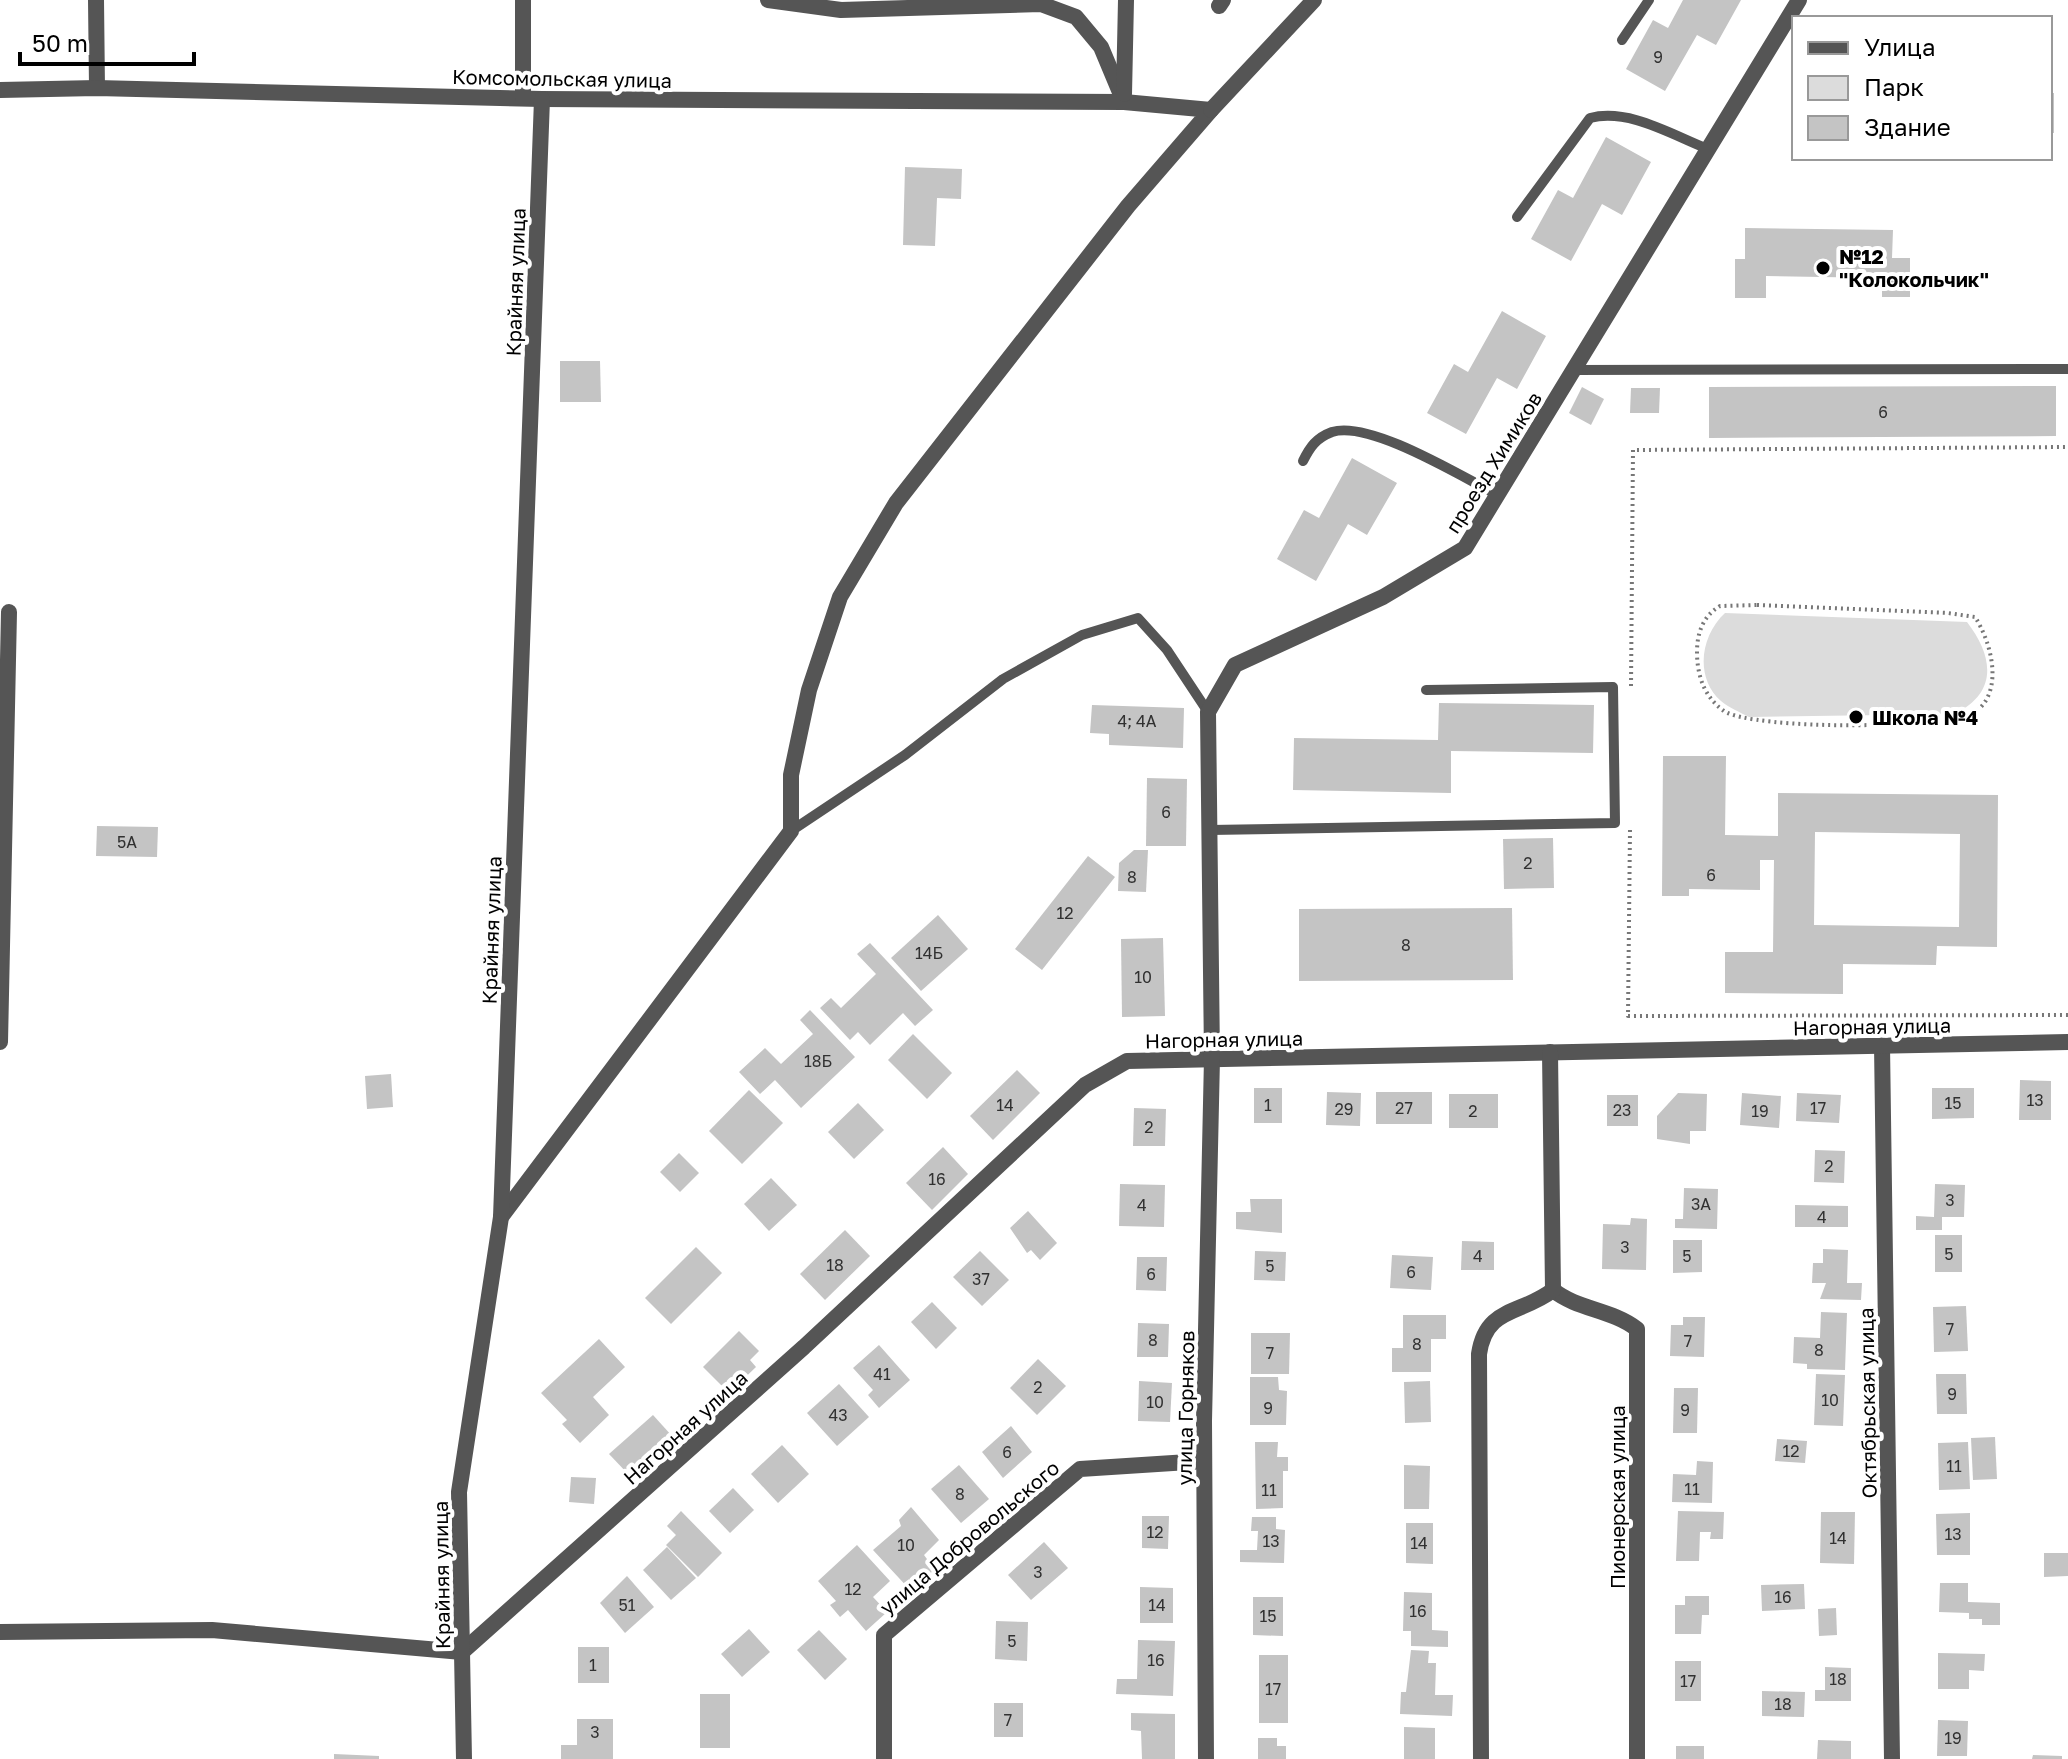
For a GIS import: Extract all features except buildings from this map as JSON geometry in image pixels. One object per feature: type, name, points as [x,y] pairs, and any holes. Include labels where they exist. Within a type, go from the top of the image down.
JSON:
[{"type":"street","points":[[96,0],[97,88]]},
{"type":"street","points":[[523,0],[523,98]]},
{"type":"street","points":[[768,0],[841,10],[1041,4],[1076,17],[1101,47],[1124,102]]},
{"type":"street","points":[[1124,102],[1126,0]]},
{"type":"street","points":[[501,1217],[791,831],[791,775],[809,690],[840,597],[896,503],[1128,206],[1211,110],[1314,0]]},
{"type":"street","name":"проезд Химиков","points":[[1208,712],[1235,665],[1383,597],[1465,548],[1799,0]]},
{"type":"street","name":"Комсомольская улица","points":[[0,90],[97,88],[542,99],[1124,102],[1211,110]]},
{"type":"street","name":"Крайняя улица","points":[[464,1759],[459,1492],[501,1217],[542,99]]},
{"type":"street","points":[[0,1042],[9,612]]},
{"type":"street","points":[[1208,712],[1212,1058]]},
{"type":"street","name":"Нагорная улица","points":[[462,1652],[804,1347],[1085,1085],[1127,1061],[2068,1042]]},
{"type":"street","name":"Октябрьская улица","points":[[1882,1045],[1892,1759]]},
{"type":"street","points":[[1481,1759],[1480,1345],[1489,1323],[1553,1290],[1550,1052]]},
{"type":"street","name":"улица Горняков","points":[[1206,1759],[1204,1461],[1212,1058]]},
{"type":"street","name":"Пионерская улица","points":[[1553,1290],[1567,1301],[1612,1313],[1637,1329],[1637,1759]]},
{"type":"street","name":"улица Добровольского","points":[[884,1759],[884,1635],[1080,1469],[1204,1461]]},
{"type":"street","points":[[0,1632],[212,1630],[462,1652]]},
{"type":"lane","points":[[1622,40],[1649,0]]},
{"type":"lane","points":[[1517,217],[1590,118],[1605,114],[1623,116],[1708,149]]},
{"type":"lane","points":[[1574,370],[2068,369]]},
{"type":"lane","points":[[1303,461],[1312,443],[1334,431],[1357,433],[1392,441],[1498,495]]},
{"type":"lane","points":[[791,831],[905,755],[1003,679],[1082,635],[1138,618],[1167,650],[1208,712]]},
{"type":"lane","points":[[1210,830],[1615,823],[1613,687],[1426,690]]},
{"type":"path","points":[[1631,701],[1633,450],[2068,447]]},
{"type":"path","points":[[1757,605],[1948,613],[1975,617],[1985,632],[1991,653],[1991,680],[1981,707],[1965,718],[1926,721],[1783,725],[1750,721],[1727,713],[1707,693],[1698,670],[1702,624],[1720,606],[1757,605]]},
{"type":"path","points":[[1630,827],[1628,1016],[2068,1015]]},
{"type":"green space","points":[[1725,613],[1967,622],[1983,648],[1987,673],[1985,685],[1978,696],[1954,714],[1749,717],[1721,701],[1712,691],[1704,668],[1710,633]]},
{"type":"place","name":"№12 \"Колокольчик\"","points":[[1823,268]]},
{"type":"place","name":"Школа №4","points":[[1856,717]]}]
